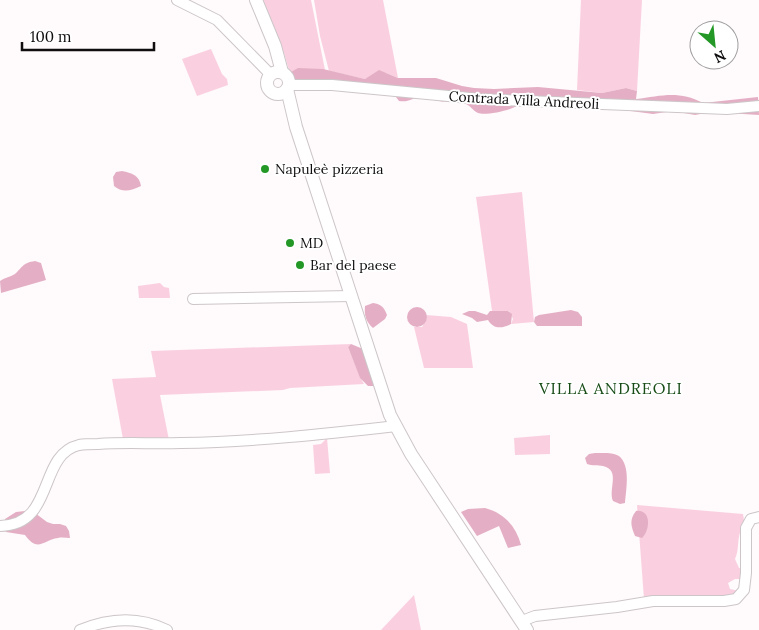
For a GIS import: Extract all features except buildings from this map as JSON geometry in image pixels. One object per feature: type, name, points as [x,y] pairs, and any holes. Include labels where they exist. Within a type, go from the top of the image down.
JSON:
[{"type":"main road","points":[[256,0],[275,46],[276,74]]},
{"type":"main road","points":[[276,74],[288,79],[284,89],[390,415],[411,454],[525,626]]},
{"type":"main road","points":[[276,74],[268,79],[268,86],[273,92],[284,89]]},
{"type":"street","points":[[178,0],[217,20],[276,74]]},
{"type":"street","name":"Contrada Villa Andreoli","points":[[284,89],[332,85],[480,99],[727,109],[759,106]]},
{"type":"street","points":[[193,299],[351,296]]},
{"type":"street","points":[[0,526],[23,521],[35,510],[60,458],[67,450],[79,445],[116,442],[182,443],[315,436],[396,426]]},
{"type":"street","points":[[525,626],[535,616],[653,601],[724,601],[736,599],[744,590],[746,528],[751,519],[759,516]]},
{"type":"street","points":[[80,630],[105,622],[124,620],[144,621],[167,630]]},
{"type":"shaded area","points":[[263,0],[311,0],[325,70],[291,72],[293,84],[284,53]]},
{"type":"shaded area","points":[[314,0],[383,0],[398,78],[386,73],[365,79],[329,71],[320,36]]},
{"type":"shaded area","points":[[581,0],[642,0],[637,91],[626,88],[602,93],[577,90]]},
{"type":"shaded area","points":[[211,49],[222,74],[227,79],[228,85],[197,96],[182,59]]},
{"type":"shaded area","points":[[298,68],[323,69],[365,79],[379,70],[398,78],[436,78],[474,88],[538,87],[602,93],[626,88],[637,91],[636,99],[678,95],[703,103],[758,97],[759,115],[711,112],[695,115],[673,111],[653,114],[616,109],[518,105],[505,111],[482,114],[466,104],[437,101],[425,96],[399,101],[393,93],[343,89],[294,90],[291,72]]},
{"type":"shaded area","points":[[122,171],[134,175],[139,179],[141,186],[134,189],[120,190],[114,186],[113,177],[116,172]]},
{"type":"shaded area","points":[[522,192],[534,322],[511,324],[513,319],[509,311],[492,311],[476,197]]},
{"type":"shaded area","points":[[35,261],[41,263],[46,280],[1,293],[0,281],[15,274],[25,264]]},
{"type":"shaded area","points":[[160,283],[164,287],[169,288],[170,298],[139,298],[138,286]]},
{"type":"shaded area","points":[[373,303],[382,306],[387,315],[385,319],[373,328],[367,321],[365,306]]},
{"type":"shaded area","points":[[413,307],[421,307],[427,313],[427,321],[421,327],[413,327],[407,321],[407,313]]},
{"type":"shaded area","points":[[571,310],[578,312],[582,317],[582,326],[537,326],[534,322],[535,317],[539,315]]},
{"type":"shaded area","points":[[469,311],[487,315],[490,311],[508,311],[512,314],[511,324],[498,327],[492,325],[488,320],[477,322],[462,314]]},
{"type":"shaded area","points":[[426,315],[451,317],[467,324],[473,368],[424,368],[414,327],[422,327],[427,318]]},
{"type":"shaded area","points":[[351,344],[348,347],[364,384],[283,390],[160,395],[169,440],[123,439],[112,379],[156,377],[151,351]]},
{"type":"shaded area","points":[[351,344],[363,349],[374,386],[368,386],[360,378],[348,347]]},
{"type":"shaded area","points":[[550,435],[550,454],[515,455],[514,438]]},
{"type":"shaded area","points":[[327,438],[330,473],[315,474],[313,445],[321,444]]},
{"type":"shaded area","points":[[589,454],[614,454],[623,460],[627,478],[625,503],[620,504],[613,501],[613,476],[611,471],[603,466],[587,464],[585,458]]},
{"type":"shaded area","points":[[637,505],[743,514],[745,526],[742,527],[740,532],[735,559],[739,568],[744,568],[742,579],[735,579],[728,583],[730,589],[739,591],[728,598],[644,599]]},
{"type":"shaded area","points":[[485,508],[498,513],[508,521],[516,532],[521,545],[508,548],[499,526],[477,536],[461,512],[468,509]]},
{"type":"shaded area","points":[[636,511],[645,513],[648,521],[647,531],[642,538],[635,536],[632,526],[632,517]]},
{"type":"shaded area","points":[[16,512],[35,513],[47,522],[66,526],[70,538],[58,538],[37,544],[25,535],[6,532],[5,519]]},
{"type":"shaded area","points":[[414,595],[421,630],[381,630]]},
{"type":"place","name":"Napuleè pizzeria","points":[[265,169]]},
{"type":"place","name":"MD","points":[[290,243]]},
{"type":"place","name":"Bar del paese","points":[[300,265]]},
{"type":"district","name":"VILLA ANDREOLI","points":[[611,388]]}]
